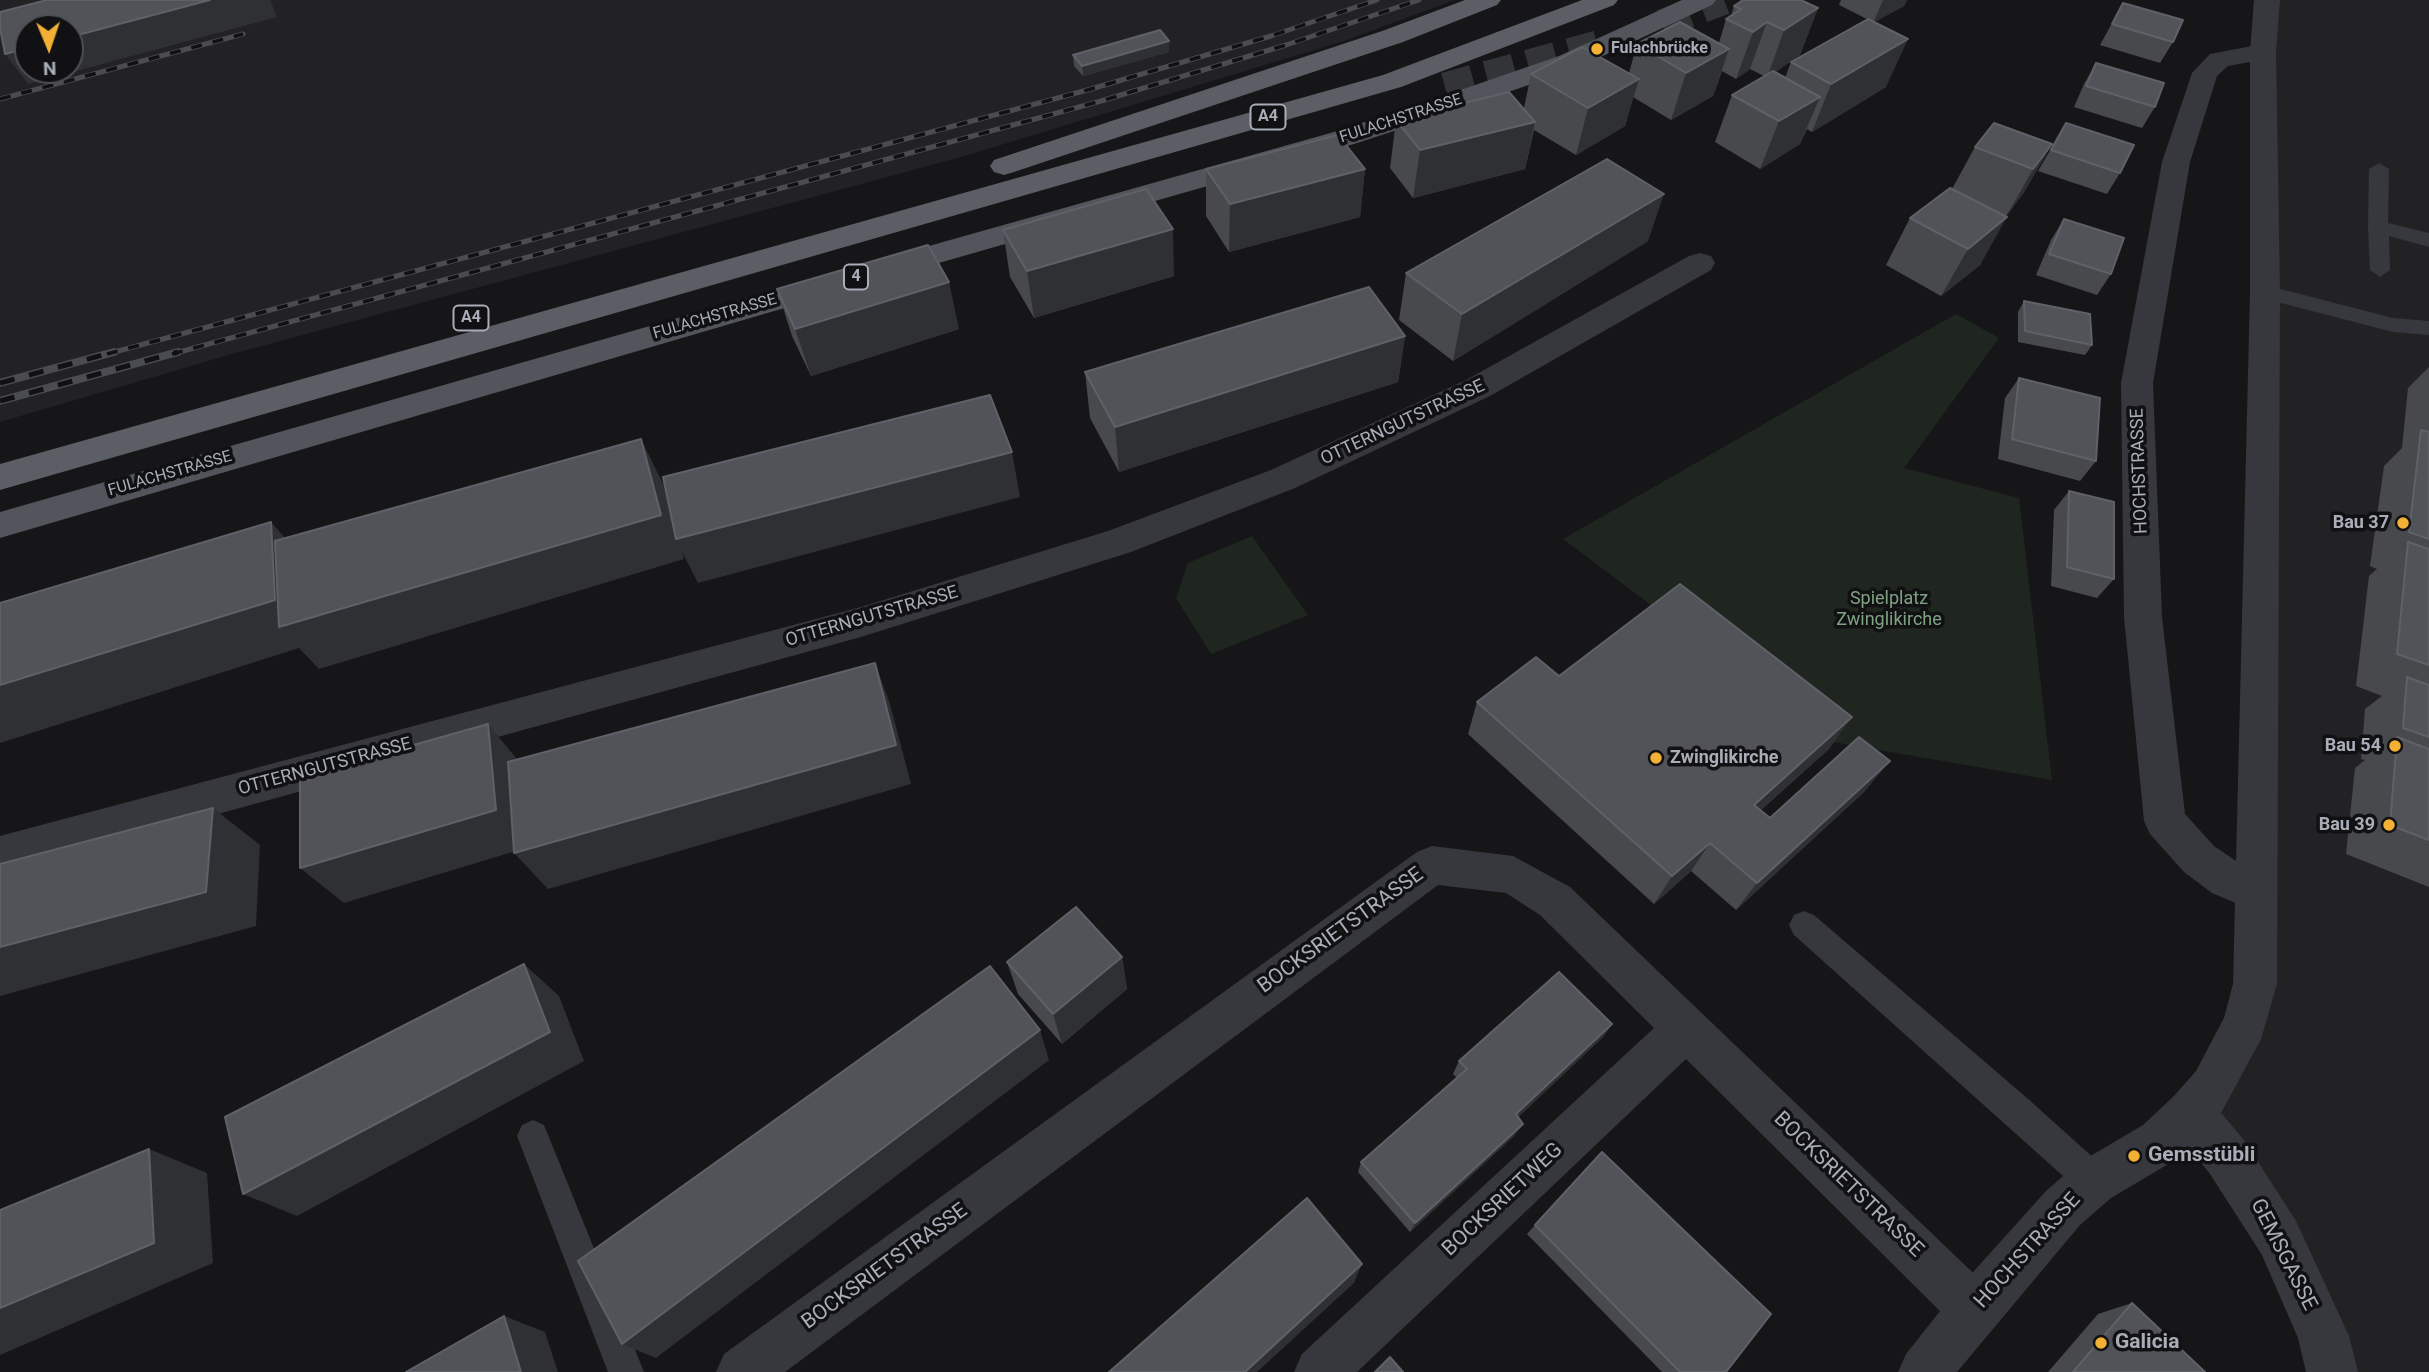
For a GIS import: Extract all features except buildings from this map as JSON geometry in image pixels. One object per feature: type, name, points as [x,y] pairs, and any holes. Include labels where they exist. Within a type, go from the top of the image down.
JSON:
[{"type":"highway","points":[[943,187],[1394,36],[1488,0]]},
{"type":"highway","name":"A4","points":[[0,450],[1308,83],[1447,37],[1545,0]]},
{"type":"highway","name":"A4","points":[[0,477],[1392,81],[1493,45],[1605,0]]},
{"type":"highway","points":[[925,214],[1445,88]]},
{"type":"main road","name":"FULACHSTRASSE","points":[[0,525],[1344,138],[1568,62],[1703,0]]},
{"type":"street","name":"HOCHSTRASSE","points":[[1924,1372],[1974,1309],[2063,1208],[2094,1181],[2160,1142],[2191,1113],[2212,1087],[2245,1024],[2255,984],[2265,292],[2263,52],[2267,0]]},
{"type":"street","name":"HOCHSTRASSE","points":[[2258,893],[2227,879],[2199,859],[2165,821],[2143,617],[2137,383],[2176,162],[2206,73],[2219,60],[2263,52]]},
{"type":"street","name":"OTTERNGUTSTRASSE","points":[[0,855],[861,622],[1118,542],[1283,479],[1478,388],[1700,263]]},
{"type":"street","name":"BOCKSRIETSTRASSE","points":[[742,1372],[1432,865],[1513,875],[1555,901],[1974,1309]]},
{"type":"street","name":"BOCKSRIETWEG","points":[[1320,1372],[1686,1028]]},
{"type":"street","name":"GEMSGASSE","points":[[2191,1113],[2227,1157],[2279,1238],[2323,1336],[2332,1372]]},
{"type":"lane","points":[[2379,169],[2380,270]]},
{"type":"lane","points":[[2378,227],[2429,240]]},
{"type":"lane","points":[[2265,292],[2393,325],[2429,328]]},
{"type":"lane","points":[[1804,925],[2017,1109],[2094,1181]]},
{"type":"lane","points":[[533,1136],[626,1372]]},
{"type":"shaded area","points":[[0,0],[1455,0],[1341,42],[961,157],[232,354],[0,422]]},
{"type":"shaded area","points":[[2267,0],[2429,0],[2429,1372],[2332,1372],[2227,1157],[2212,1087],[2239,1039]]},
{"type":"green space","name":"Spielplatz Zwinglikirche","points":[[1956,314],[1999,338],[1904,468],[2019,498],[2052,780],[1833,742],[1563,539]]},
{"type":"green space","points":[[1252,536],[1308,615],[1211,654],[1176,598],[1188,563]]},
{"type":"tunnel","points":[[1662,24],[1724,0]]},
{"type":"tunnel","points":[[1445,87],[1605,43]]},
{"type":"railway","points":[[107,354],[1091,89],[1271,36],[1377,0]]},
{"type":"railway","points":[[172,354],[1101,101],[1286,45],[1419,0]]},
{"type":"railway","points":[[0,99],[243,34]]},
{"type":"railway","points":[[0,383],[114,352]]},
{"type":"railway","points":[[0,401],[178,352]]},
{"type":"place","name":"Fulachbrücke","points":[[1597,49]]},
{"type":"place","name":"Bau 37","points":[[2403,523]]},
{"type":"place","name":"Bau 54","points":[[2395,746]]},
{"type":"place","name":"Zwinglikirche","points":[[1656,758]]},
{"type":"place","name":"Bau 39","points":[[2389,825]]},
{"type":"place","name":"Gemsstübli","points":[[2134,1156]]},
{"type":"place","name":"Galicia","points":[[2101,1343]]}]
